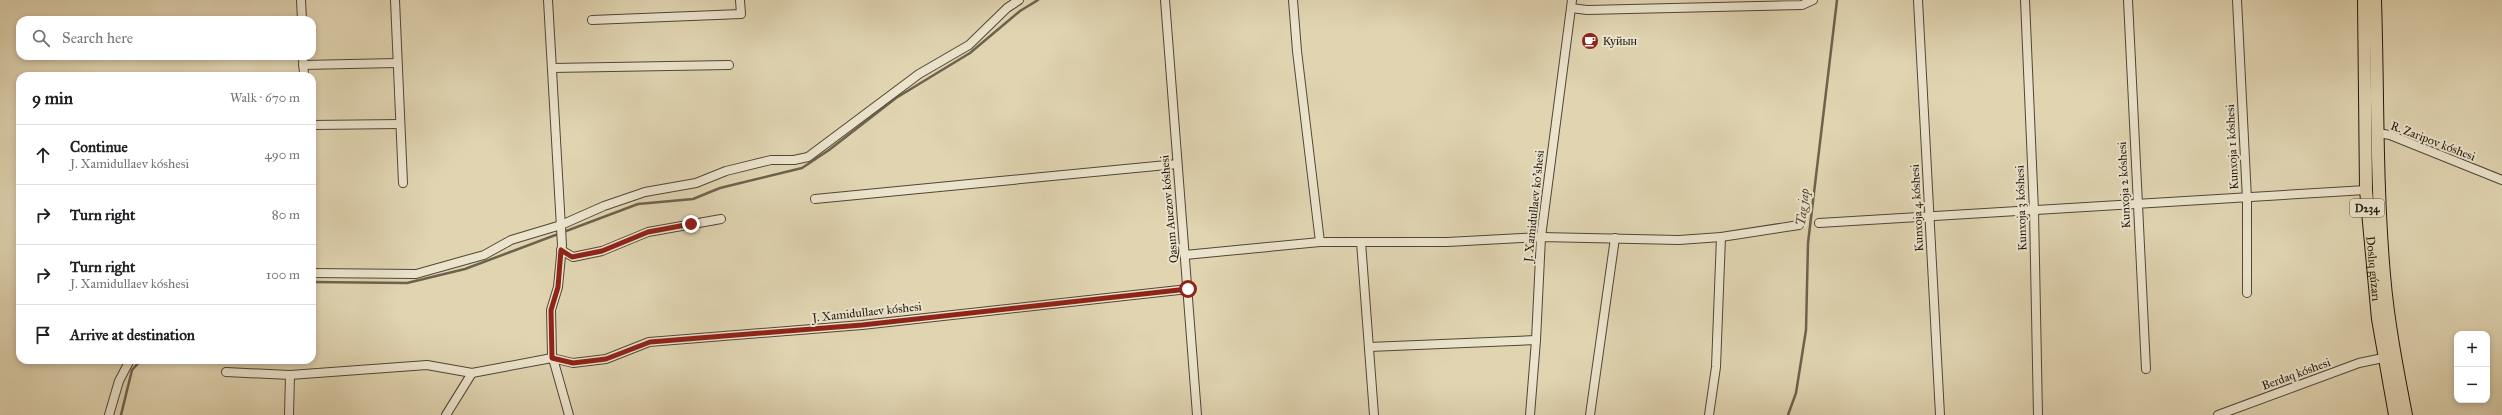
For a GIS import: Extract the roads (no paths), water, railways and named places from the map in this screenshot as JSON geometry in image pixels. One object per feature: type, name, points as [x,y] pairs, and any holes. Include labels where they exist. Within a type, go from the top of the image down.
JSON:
[{"type":"main road","name":"Doslıq gúzarı","points":[[2364,0],[2366,190],[2383,358],[2395,415]]},
{"type":"main road","name":"Doslıq gúzarı","points":[[2375,0],[2377,133],[2384,275],[2391,330],[2406,415]]},
{"type":"street","points":[[301,0],[302,16]]},
{"type":"street","points":[[395,0],[402,184]]},
{"type":"street","points":[[548,0],[562,248],[558,287],[551,310],[552,358],[569,415]]},
{"type":"street","points":[[592,20],[740,14],[740,0]]},
{"type":"street","points":[[316,273],[416,274],[484,255],[511,240],[561,225],[604,206],[645,192],[696,183],[726,171],[771,160],[794,160],[808,157],[919,74],[968,45],[1007,8],[1020,0]]},
{"type":"street","name":"Qasım Auezov kóshesi","points":[[1165,0],[1176,164],[1188,289],[1197,415]]},
{"type":"street","points":[[1293,0],[1297,51],[1320,242]]},
{"type":"street","points":[[1572,4],[1587,10],[1802,5],[1813,0]]},
{"type":"street","name":"Kunxoja 4 kóshesi","points":[[1918,0],[1940,415]]},
{"type":"street","name":"Kunxoja 3 kóshesi","points":[[2025,0],[2034,210],[2038,415]]},
{"type":"street","name":"Kunxoja 2 kóshesi","points":[[2128,0],[2146,369]]},
{"type":"street","name":"Kunxoja 1 kóshesi","points":[[2237,0],[2247,199],[2247,293]]},
{"type":"street","name":"J. Xamidullaev ko'shesi","points":[[1530,415],[1536,340],[1541,237],[1572,4]]},
{"type":"street","points":[[303,60],[304,72]]},
{"type":"street","points":[[303,65],[397,63]]},
{"type":"street","points":[[552,68],[729,65]]},
{"type":"street","points":[[316,125],[400,124]]},
{"type":"street","name":"R. Zaripov kóshesi","points":[[2377,133],[2390,135],[2502,180]]},
{"type":"street","points":[[816,199],[1176,164]]},
{"type":"street","points":[[1819,223],[2247,199],[2366,190]]},
{"type":"street","points":[[562,248],[572,257],[602,251],[648,232],[721,219]]},
{"type":"street","points":[[1185,255],[1320,242],[1446,242],[1541,237],[1680,240],[1721,237],[1799,225]]},
{"type":"street","points":[[1709,415],[1716,367],[1721,237]]},
{"type":"street","points":[[1590,415],[1615,238]]},
{"type":"street","points":[[1361,242],[1374,415]]},
{"type":"street","name":"J. Xamidullaev kóshesi","points":[[552,358],[573,363],[606,359],[650,342],[862,325],[1188,289]]},
{"type":"street","points":[[1369,347],[1536,340]]},
{"type":"street","points":[[226,372],[290,375],[427,365],[472,373],[552,358]]},
{"type":"street","name":"Berdaq kóshesi","points":[[2218,415],[2359,363],[2383,358]]},
{"type":"street","points":[[109,415],[119,381],[128,364]]},
{"type":"street","points":[[446,415],[472,373]]},
{"type":"street","points":[[289,415],[290,375]]},
{"type":"waterway","points":[[316,282],[407,283],[465,269],[638,204],[693,199],[720,188],[802,168],[829,150],[896,98],[970,53],[1020,11],[1038,0]]},
{"type":"waterway","name":"Tag jap","points":[[1788,415],[1796,393],[1806,330],[1808,243],[1837,0]]},
{"type":"waterway","points":[[121,415],[132,370],[137,364]]},
{"type":"place","name":"Куйын","points":[[1590,41]]}]
